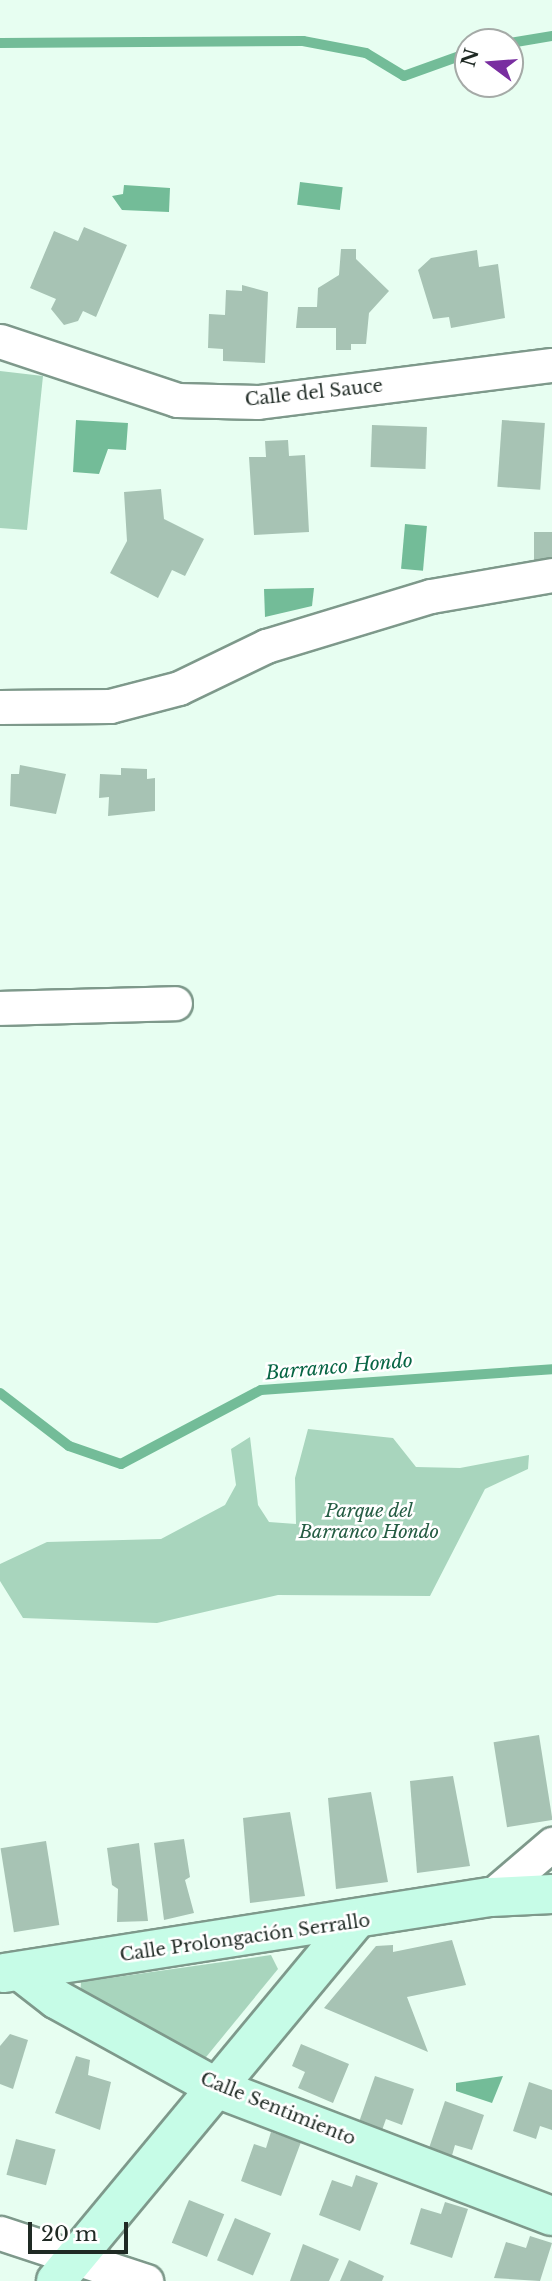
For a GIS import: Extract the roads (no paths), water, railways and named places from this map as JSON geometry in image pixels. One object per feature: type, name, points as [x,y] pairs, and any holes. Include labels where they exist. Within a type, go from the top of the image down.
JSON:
[{"type":"street","name":"Calle del Sauce","points":[[0,341],[177,400],[258,402],[552,365]]},
{"type":"street","points":[[0,707],[110,706],[179,688],[266,646],[430,596],[552,575]]},
{"type":"street","points":[[0,1008],[175,1003]]},
{"type":"street","points":[[490,1897],[552,1844]]},
{"type":"street","name":"Calle Prolongación Serrallo","points":[[10,1972],[353,1923],[490,1897],[551,1895]]},
{"type":"street","points":[[66,2269],[219,2089],[353,1923]]},
{"type":"street","name":"Calle Sentimiento","points":[[10,1972],[219,2089],[552,2216]]},
{"type":"street","points":[[0,2233],[66,2269],[146,2281]]},
{"type":"waterway","points":[[524,41],[552,36]]},
{"type":"waterway","points":[[0,43],[303,41],[366,53],[404,76],[454,58]]},
{"type":"waterway","name":"Barranco Hondo","points":[[0,1393],[69,1446],[121,1464],[261,1390],[552,1369]]},
{"type":"park label","name":"Parque del Barranco Hondo","points":[[369,1522]]}]
